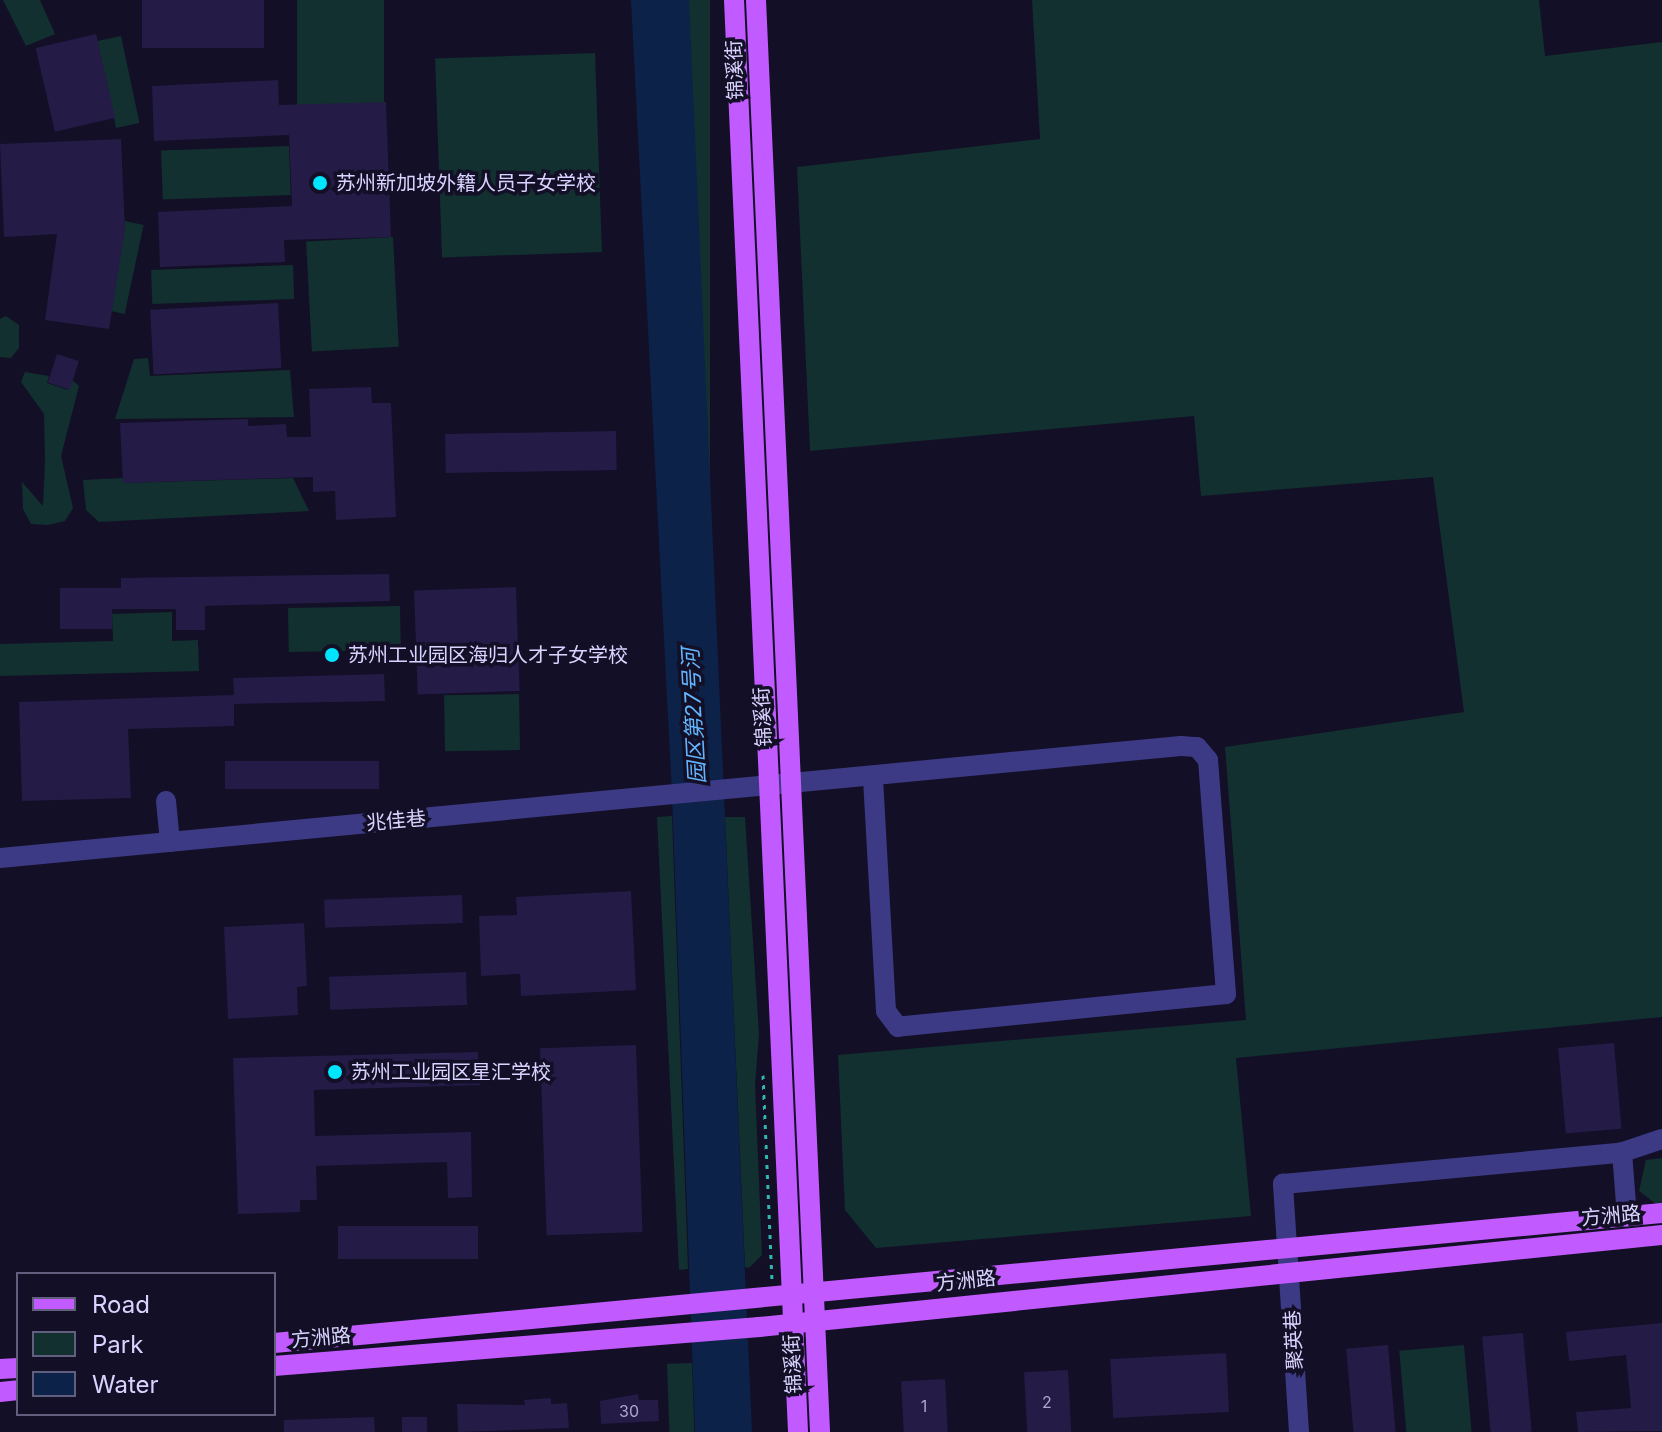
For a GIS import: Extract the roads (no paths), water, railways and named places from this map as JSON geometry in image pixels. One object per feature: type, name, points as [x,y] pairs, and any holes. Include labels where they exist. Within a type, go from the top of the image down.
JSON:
[{"type":"main road","name":"锦溪街","points":[[734,0],[798,1432]]},
{"type":"main road","name":"锦溪街","points":[[756,0],[820,1432]]},
{"type":"main road","name":"方洲路","points":[[276,1343],[1662,1213]]},
{"type":"main road","name":"方洲路","points":[[276,1366],[759,1327],[1291,1270],[1662,1235]]},
{"type":"street","name":"兆佳巷","points":[[0,858],[770,788],[873,776],[1181,746],[1205,752],[1226,994],[898,1027],[886,1011],[873,776]]},
{"type":"street","points":[[166,801],[170,842]]},
{"type":"street","points":[[1627,1217],[1622,1152],[1662,1139]]},
{"type":"street","name":"聚英巷","points":[[1299,1432],[1291,1270],[1283,1184],[1622,1152]]},
{"type":"water","name":"园区第27号河","points":[[631,0],[689,0],[752,1432],[695,1432],[672,795]]},
{"type":"place","name":"苏州新加坡外籍人员子女学校","points":[[320,183]]},
{"type":"place","name":"苏州工业园区海归人才子女学校","points":[[332,655]]},
{"type":"place","name":"苏州工业园区星汇学校","points":[[335,1072]]}]
